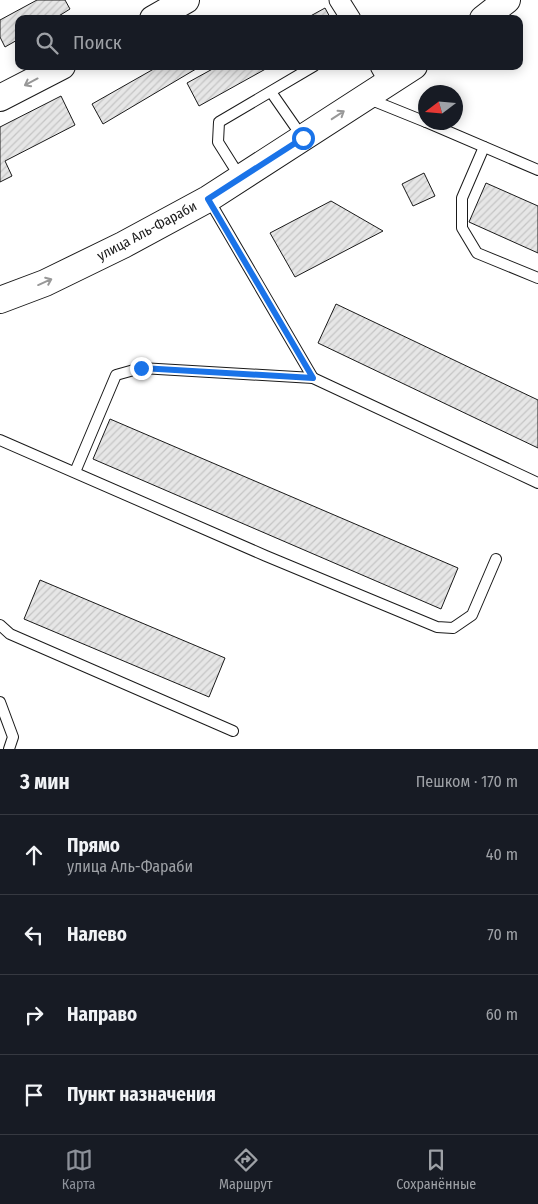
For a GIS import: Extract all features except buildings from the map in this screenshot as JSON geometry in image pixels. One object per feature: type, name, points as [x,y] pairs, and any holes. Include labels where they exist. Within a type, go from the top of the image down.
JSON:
[{"type":"main road","points":[[160,15],[186,0]]},
{"type":"main road","points":[[488,15],[507,0]]},
{"type":"main road","points":[[0,98],[54,70]]},
{"type":"main road","name":"улица Аль-Фараби","points":[[0,300],[54,279],[123,245],[208,199],[366,97],[385,74],[400,70]]},
{"type":"street","points":[[340,0],[349,15]]},
{"type":"lane","points":[[241,178],[218,142],[219,122],[307,70]]},
{"type":"lane","points":[[271,92],[303,138]]},
{"type":"lane","points":[[366,97],[418,119]]},
{"type":"lane","points":[[445,130],[538,170]]},
{"type":"lane","points":[[484,147],[462,198],[462,228],[477,253],[538,278]]},
{"type":"lane","points":[[208,199],[313,378]]},
{"type":"lane","points":[[75,472],[116,375],[141,368],[313,378],[538,483]]},
{"type":"lane","points":[[0,440],[266,556],[437,627],[453,628],[472,616],[496,559]]},
{"type":"lane","points":[[0,625],[10,634],[233,731]]},
{"type":"lane","points":[[0,702],[13,737],[9,749]]},
{"type":"route","points":[[141,368],[313,378],[208,199],[303,138]]}]
